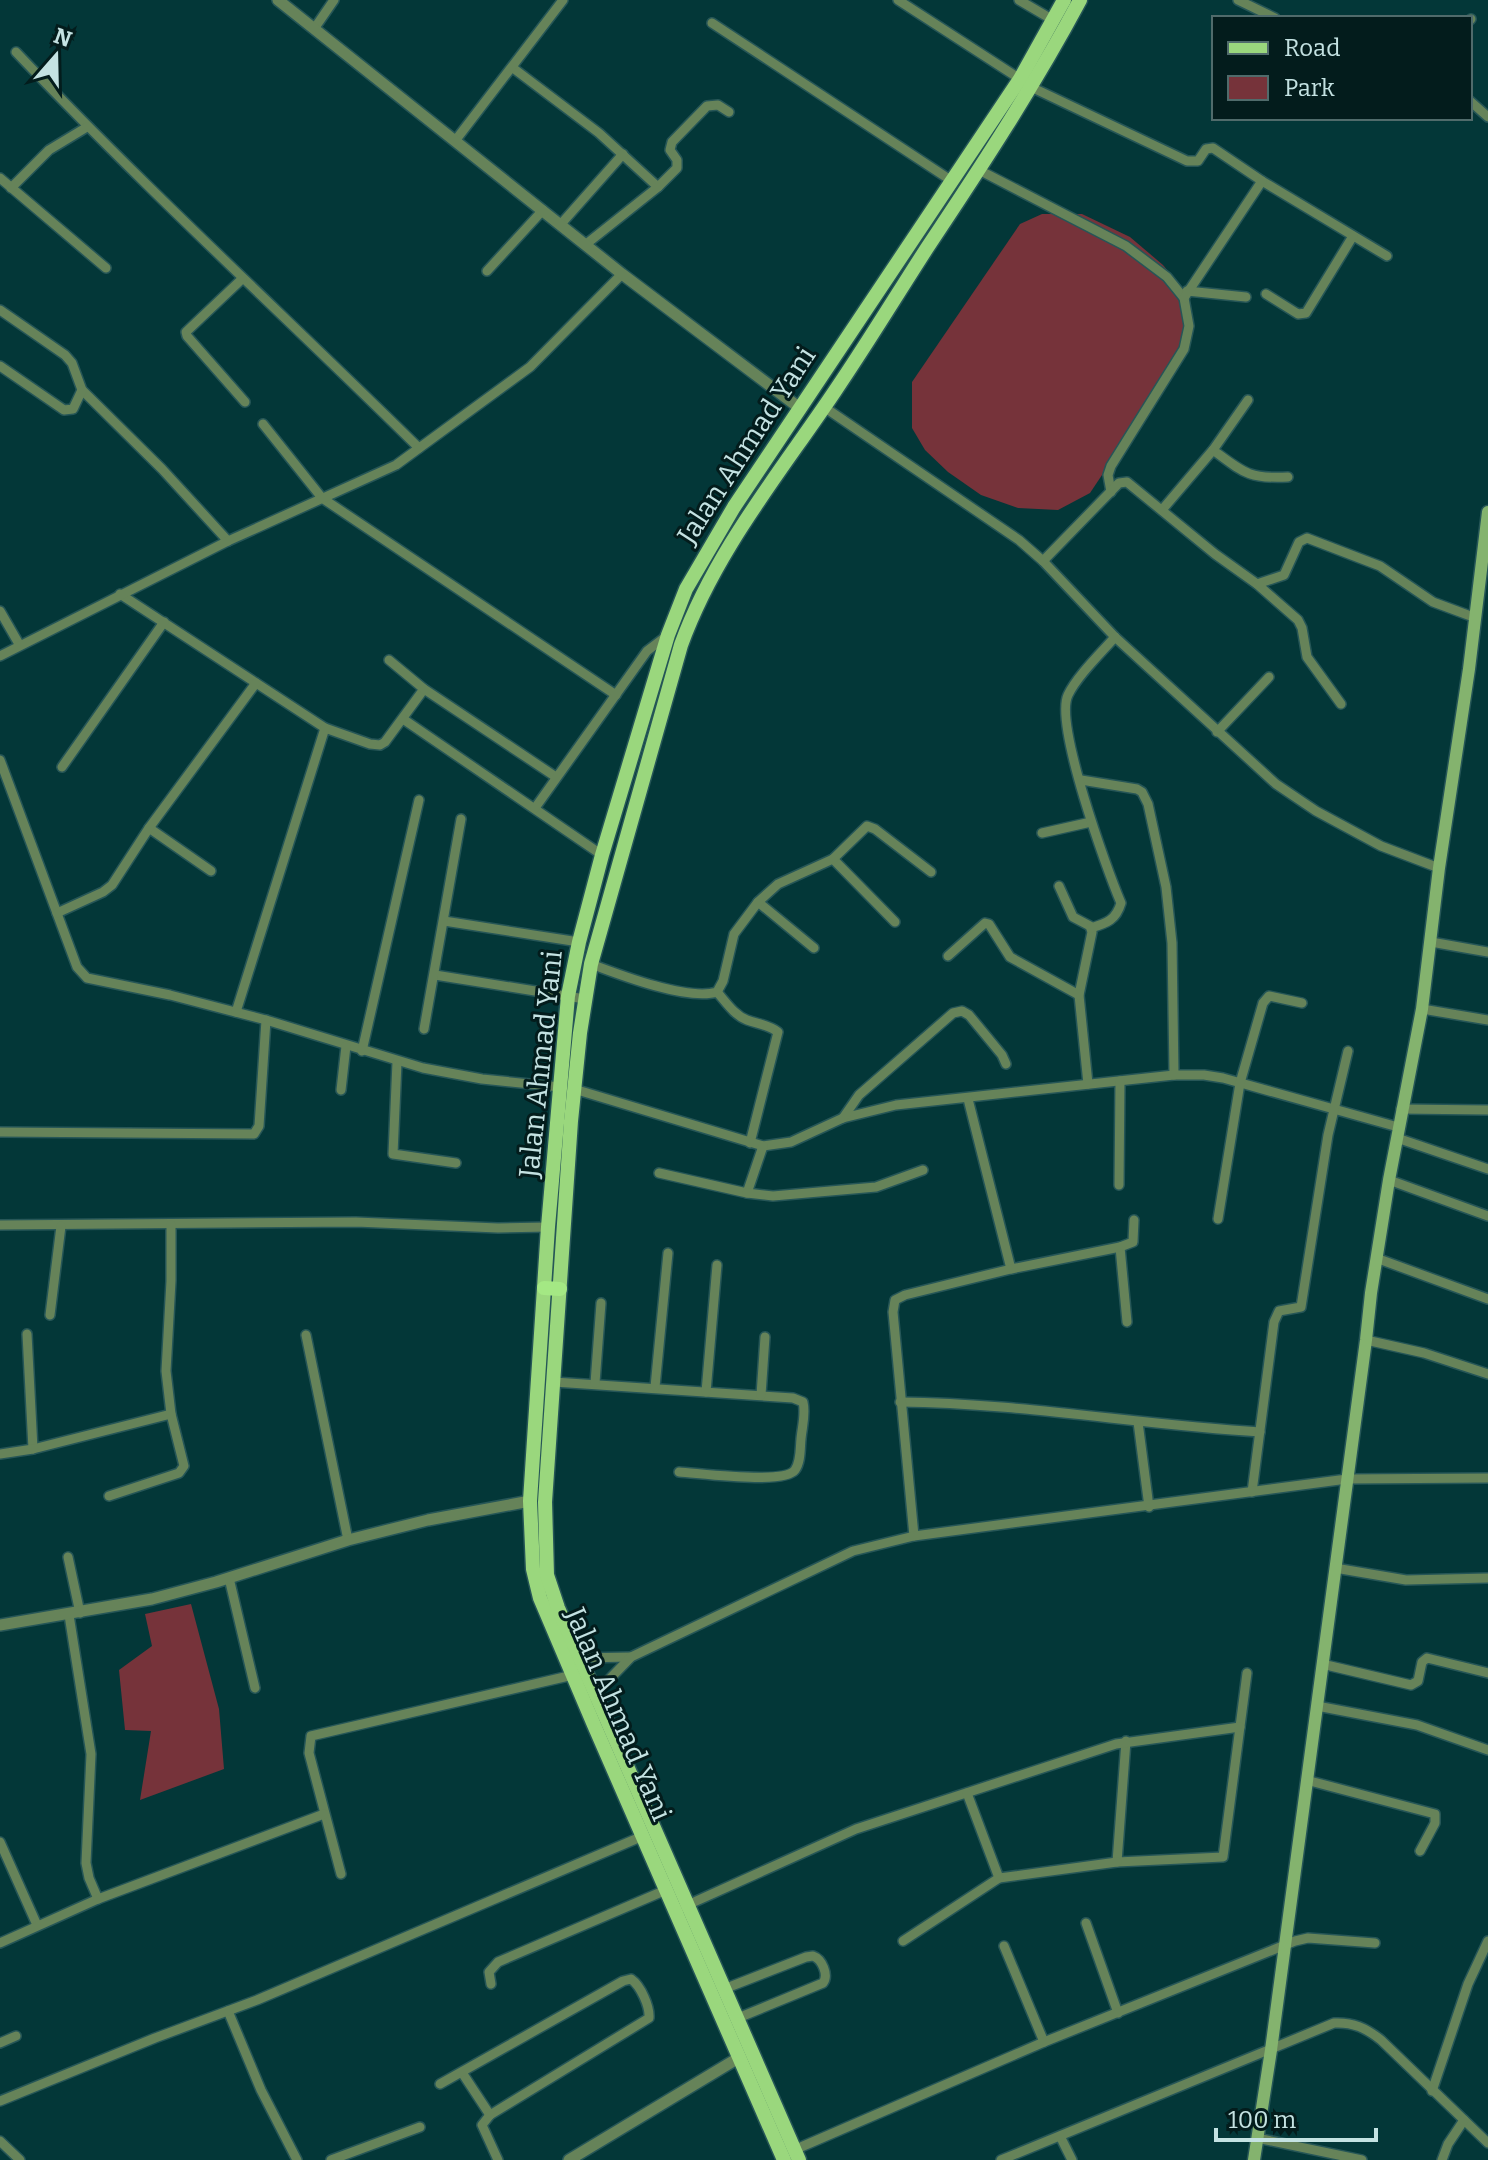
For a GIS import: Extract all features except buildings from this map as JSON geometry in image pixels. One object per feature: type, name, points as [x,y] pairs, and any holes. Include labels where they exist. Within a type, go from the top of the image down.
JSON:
[{"type":"main road","name":"Jalan Ahmad Yani","points":[[792,2157],[740,2057],[681,1908],[666,1890],[536,1583],[531,1555],[530,1501],[552,1289],[548,1227],[567,1088],[568,996],[602,855],[668,635],[698,565],[952,181],[1025,83],[1064,0]]},
{"type":"main road","points":[[792,2157],[738,2018],[681,1908],[596,1693],[552,1592],[545,1554],[545,1502],[554,1382],[552,1289],[567,1088],[591,964],[691,618],[748,517],[979,170],[1025,83],[1080,0]]},
{"type":"main road","points":[[1254,2160],[1376,1258],[1401,1109],[1422,1009],[1439,868],[1476,618],[1484,593],[1488,512]]},
{"type":"street","points":[[278,0],[622,274],[801,409]]},
{"type":"street","points":[[314,29],[334,0]]},
{"type":"street","points":[[455,141],[563,0]]},
{"type":"street","points":[[898,0],[1025,83],[1187,161],[1198,161],[1206,149],[1213,148],[1387,256]]},
{"type":"street","points":[[1019,0],[1053,20]]},
{"type":"street","points":[[1238,0],[1271,16]]},
{"type":"street","points":[[712,23],[952,181]]},
{"type":"street","points":[[16,52],[87,127],[419,448]]},
{"type":"street","points":[[513,68],[623,154],[658,187]]},
{"type":"street","points":[[1472,103],[1488,117]]},
{"type":"street","points":[[585,245],[677,168],[677,160],[670,150],[672,142],[707,106],[718,105],[729,112]]},
{"type":"street","points":[[11,188],[49,150],[87,127]]},
{"type":"street","points":[[561,224],[623,154]]},
{"type":"street","points":[[979,170],[1126,246],[1186,295],[1246,297]]},
{"type":"street","points":[[0,178],[106,268]]},
{"type":"street","points":[[1111,492],[1108,475],[1111,466],[1184,349],[1189,326],[1186,295],[1262,181]]},
{"type":"street","points":[[487,271],[543,210]]},
{"type":"street","points":[[1266,294],[1298,314],[1306,313],[1353,236]]},
{"type":"street","points":[[0,656],[228,541],[371,478],[419,448],[530,367],[622,274]]},
{"type":"street","points":[[242,279],[186,332],[245,402]]},
{"type":"street","points":[[0,310],[65,355],[72,363],[82,390],[162,469],[228,541]]},
{"type":"street","points":[[0,366],[64,410],[73,409],[82,390]]},
{"type":"street","points":[[1162,510],[1213,450],[1248,400]]},
{"type":"street","points":[[824,407],[990,519],[1043,561],[1115,637],[1276,784],[1316,811],[1381,846],[1439,868]]},
{"type":"street","points":[[263,424],[322,498],[616,695]]},
{"type":"street","points":[[1213,450],[1247,474],[1261,478],[1288,477]]},
{"type":"street","points":[[1043,561],[1119,483],[1127,482],[1298,620],[1305,653],[1341,704]]},
{"type":"street","points":[[1257,584],[1284,575],[1299,542],[1307,538],[1380,566],[1433,602],[1476,618]]},
{"type":"street","points":[[120,594],[325,728],[370,744],[380,745],[424,689]]},
{"type":"street","points":[[0,611],[19,644]]},
{"type":"street","points":[[62,767],[164,622]]},
{"type":"street","points":[[535,808],[647,651],[668,635]]},
{"type":"street","points":[[1059,886],[1073,917],[1091,928],[1110,922],[1117,915],[1121,903],[1091,822],[1067,726],[1066,698],[1115,637]]},
{"type":"street","points":[[389,660],[424,689],[556,777]]},
{"type":"street","points":[[1217,732],[1269,677]]},
{"type":"street","points":[[57,913],[112,885],[149,828],[256,683]]},
{"type":"street","points":[[403,719],[602,855]]},
{"type":"street","points":[[236,1012],[325,728]]},
{"type":"street","points":[[0,760],[77,967],[87,978],[170,995],[266,1020],[397,1062],[451,1074],[567,1088],[763,1146],[791,1142],[843,1118],[896,1105],[1174,1075],[1204,1075],[1333,1110],[1488,1169]]},
{"type":"street","points":[[1081,780],[1137,789],[1148,804],[1166,887],[1171,928],[1174,1075]]},
{"type":"street","points":[[362,1051],[419,800]]},
{"type":"street","points":[[424,1029],[461,819]]},
{"type":"street","points":[[1042,833],[1091,822]]},
{"type":"street","points":[[717,992],[723,981],[734,934],[758,902],[778,884],[833,859],[864,828],[870,827],[931,872]]},
{"type":"street","points":[[149,828],[211,871]]},
{"type":"street","points":[[833,859],[895,922]]},
{"type":"street","points":[[758,902],[814,948]]},
{"type":"street","points":[[444,921],[579,942]]},
{"type":"street","points":[[948,956],[985,923],[989,924],[1010,957],[1079,995]]},
{"type":"street","points":[[1088,1084],[1079,995],[1091,928]]},
{"type":"street","points":[[1431,942],[1488,952]]},
{"type":"street","points":[[591,964],[637,981],[704,994],[717,992]]},
{"type":"street","points":[[435,975],[585,999]]},
{"type":"street","points":[[717,992],[744,1019],[775,1028],[778,1032],[750,1143]]},
{"type":"street","points":[[1218,1219],[1240,1083],[1265,1000],[1275,996],[1302,1003]]},
{"type":"street","points":[[1422,1009],[1488,1020]]},
{"type":"street","points":[[843,1118],[859,1095],[953,1013],[962,1011],[969,1015],[1006,1064]]},
{"type":"street","points":[[0,1132],[254,1134],[259,1126],[266,1020]]},
{"type":"street","points":[[341,1090],[346,1046]]},
{"type":"street","points":[[1252,1492],[1276,1314],[1301,1307],[1333,1110],[1348,1051]]},
{"type":"street","points":[[397,1062],[393,1154],[456,1163]]},
{"type":"street","points":[[1119,1185],[1120,1081]]},
{"type":"street","points":[[968,1099],[1011,1269]]},
{"type":"street","points":[[1401,1109],[1488,1110]]},
{"type":"street","points":[[747,1193],[763,1146]]},
{"type":"street","points":[[659,1173],[747,1193],[799,1194],[876,1187],[923,1170]]},
{"type":"street","points":[[1389,1180],[1488,1216]]},
{"type":"street","points":[[914,1536],[900,1402],[893,1312],[895,1300],[1011,1269],[1120,1247],[1133,1242],[1134,1220]]},
{"type":"street","points":[[0,1225],[356,1222],[548,1227]]},
{"type":"street","points":[[109,1496],[183,1470],[183,1455],[171,1414],[166,1371],[171,1225]]},
{"type":"street","points":[[50,1315],[61,1226]]},
{"type":"street","points":[[1120,1247],[1127,1322]]},
{"type":"street","points":[[655,1387],[668,1253]]},
{"type":"street","points":[[1376,1258],[1488,1299]]},
{"type":"street","points":[[706,1392],[717,1265]]},
{"type":"street","points":[[595,1383],[601,1303]]},
{"type":"street","points":[[27,1334],[33,1449]]},
{"type":"street","points":[[306,1335],[348,1540]]},
{"type":"street","points":[[761,1395],[765,1337]]},
{"type":"street","points":[[1366,1340],[1424,1353],[1488,1374]]},
{"type":"street","points":[[554,1382],[761,1395],[803,1402],[795,1471],[783,1477],[679,1472]]},
{"type":"street","points":[[900,1402],[946,1402],[1208,1430],[1260,1432]]},
{"type":"street","points":[[0,1454],[33,1449],[171,1414]]},
{"type":"street","points":[[1138,1422],[1149,1507]]},
{"type":"street","points":[[596,1693],[631,1657],[853,1551],[914,1536],[1347,1479],[1488,1478]]},
{"type":"street","points":[[0,1625],[74,1614],[183,1591],[348,1540],[464,1512],[530,1501]]},
{"type":"street","points":[[68,1557],[91,1759],[86,1863],[98,1899]]},
{"type":"street","points":[[1335,1568],[1406,1580],[1488,1578]]},
{"type":"street","points":[[229,1578],[255,1688]]},
{"type":"street","points":[[580,1658],[631,1657]]},
{"type":"street","points":[[1322,1664],[1411,1685],[1418,1681],[1422,1662],[1427,1658],[1488,1673]]},
{"type":"street","points":[[903,1941],[999,1878],[1117,1862],[1223,1857],[1247,1673]]},
{"type":"street","points":[[341,1874],[309,1753],[311,1736],[573,1675]]},
{"type":"street","points":[[1317,1706],[1417,1725],[1488,1750]]},
{"type":"street","points":[[681,1908],[856,1829],[1126,1741],[1240,1727]]},
{"type":"street","points":[[1117,1862],[1126,1741]]},
{"type":"street","points":[[1306,1780],[1435,1814],[1435,1823],[1420,1851]]},
{"type":"street","points":[[967,1793],[999,1878]]},
{"type":"street","points":[[0,1943],[98,1899],[324,1814]]},
{"type":"street","points":[[0,2101],[228,2011],[643,1836]]},
{"type":"street","points":[[0,1842],[37,1925]]},
{"type":"street","points":[[491,1984],[489,1972],[498,1962],[666,1890]]},
{"type":"street","points":[[1086,1923],[1118,2013]]},
{"type":"street","points":[[792,2157],[1044,2042],[1285,1945],[1308,1938],[1375,1943]]},
{"type":"street","points":[[1432,2091],[1468,1984],[1488,1941]]},
{"type":"street","points":[[1004,1946],[1044,2042]]},
{"type":"street","points":[[724,1989],[806,1957],[820,1959],[826,1975],[823,1983],[738,2018]]},
{"type":"street","points":[[440,2084],[463,2074],[623,1981],[631,1979],[636,1982],[650,2013],[649,2018],[490,2115],[482,2127],[498,2160]]},
{"type":"street","points":[[228,2011],[261,2090],[297,2160]]},
{"type":"street","points":[[1001,2160],[1334,2023],[1357,2025],[1381,2040],[1488,2143]]},
{"type":"street","points":[[0,2043],[16,2036]]},
{"type":"street","points":[[569,2160],[740,2057]]},
{"type":"street","points":[[463,2074],[490,2115]]},
{"type":"street","points":[[1442,2160],[1448,2144],[1464,2120]]},
{"type":"street","points":[[331,2160],[420,2127]]},
{"type":"street","points":[[1060,2136],[1072,2160]]},
{"type":"street","points":[[1257,2138],[1362,2160]]},
{"type":"street","points":[[0,2141],[20,2160]]},
{"type":"green space","points":[[1042,214],[1082,214],[1130,237],[1163,265],[1183,289],[1190,316],[1188,346],[1090,493],[1058,510],[1018,508],[981,495],[948,472],[925,450],[912,428],[912,382],[1020,224]]},
{"type":"green space","points":[[191,1604],[219,1709],[224,1769],[140,1800],[151,1731],[125,1730],[119,1670],[152,1646],[145,1614]]}]
